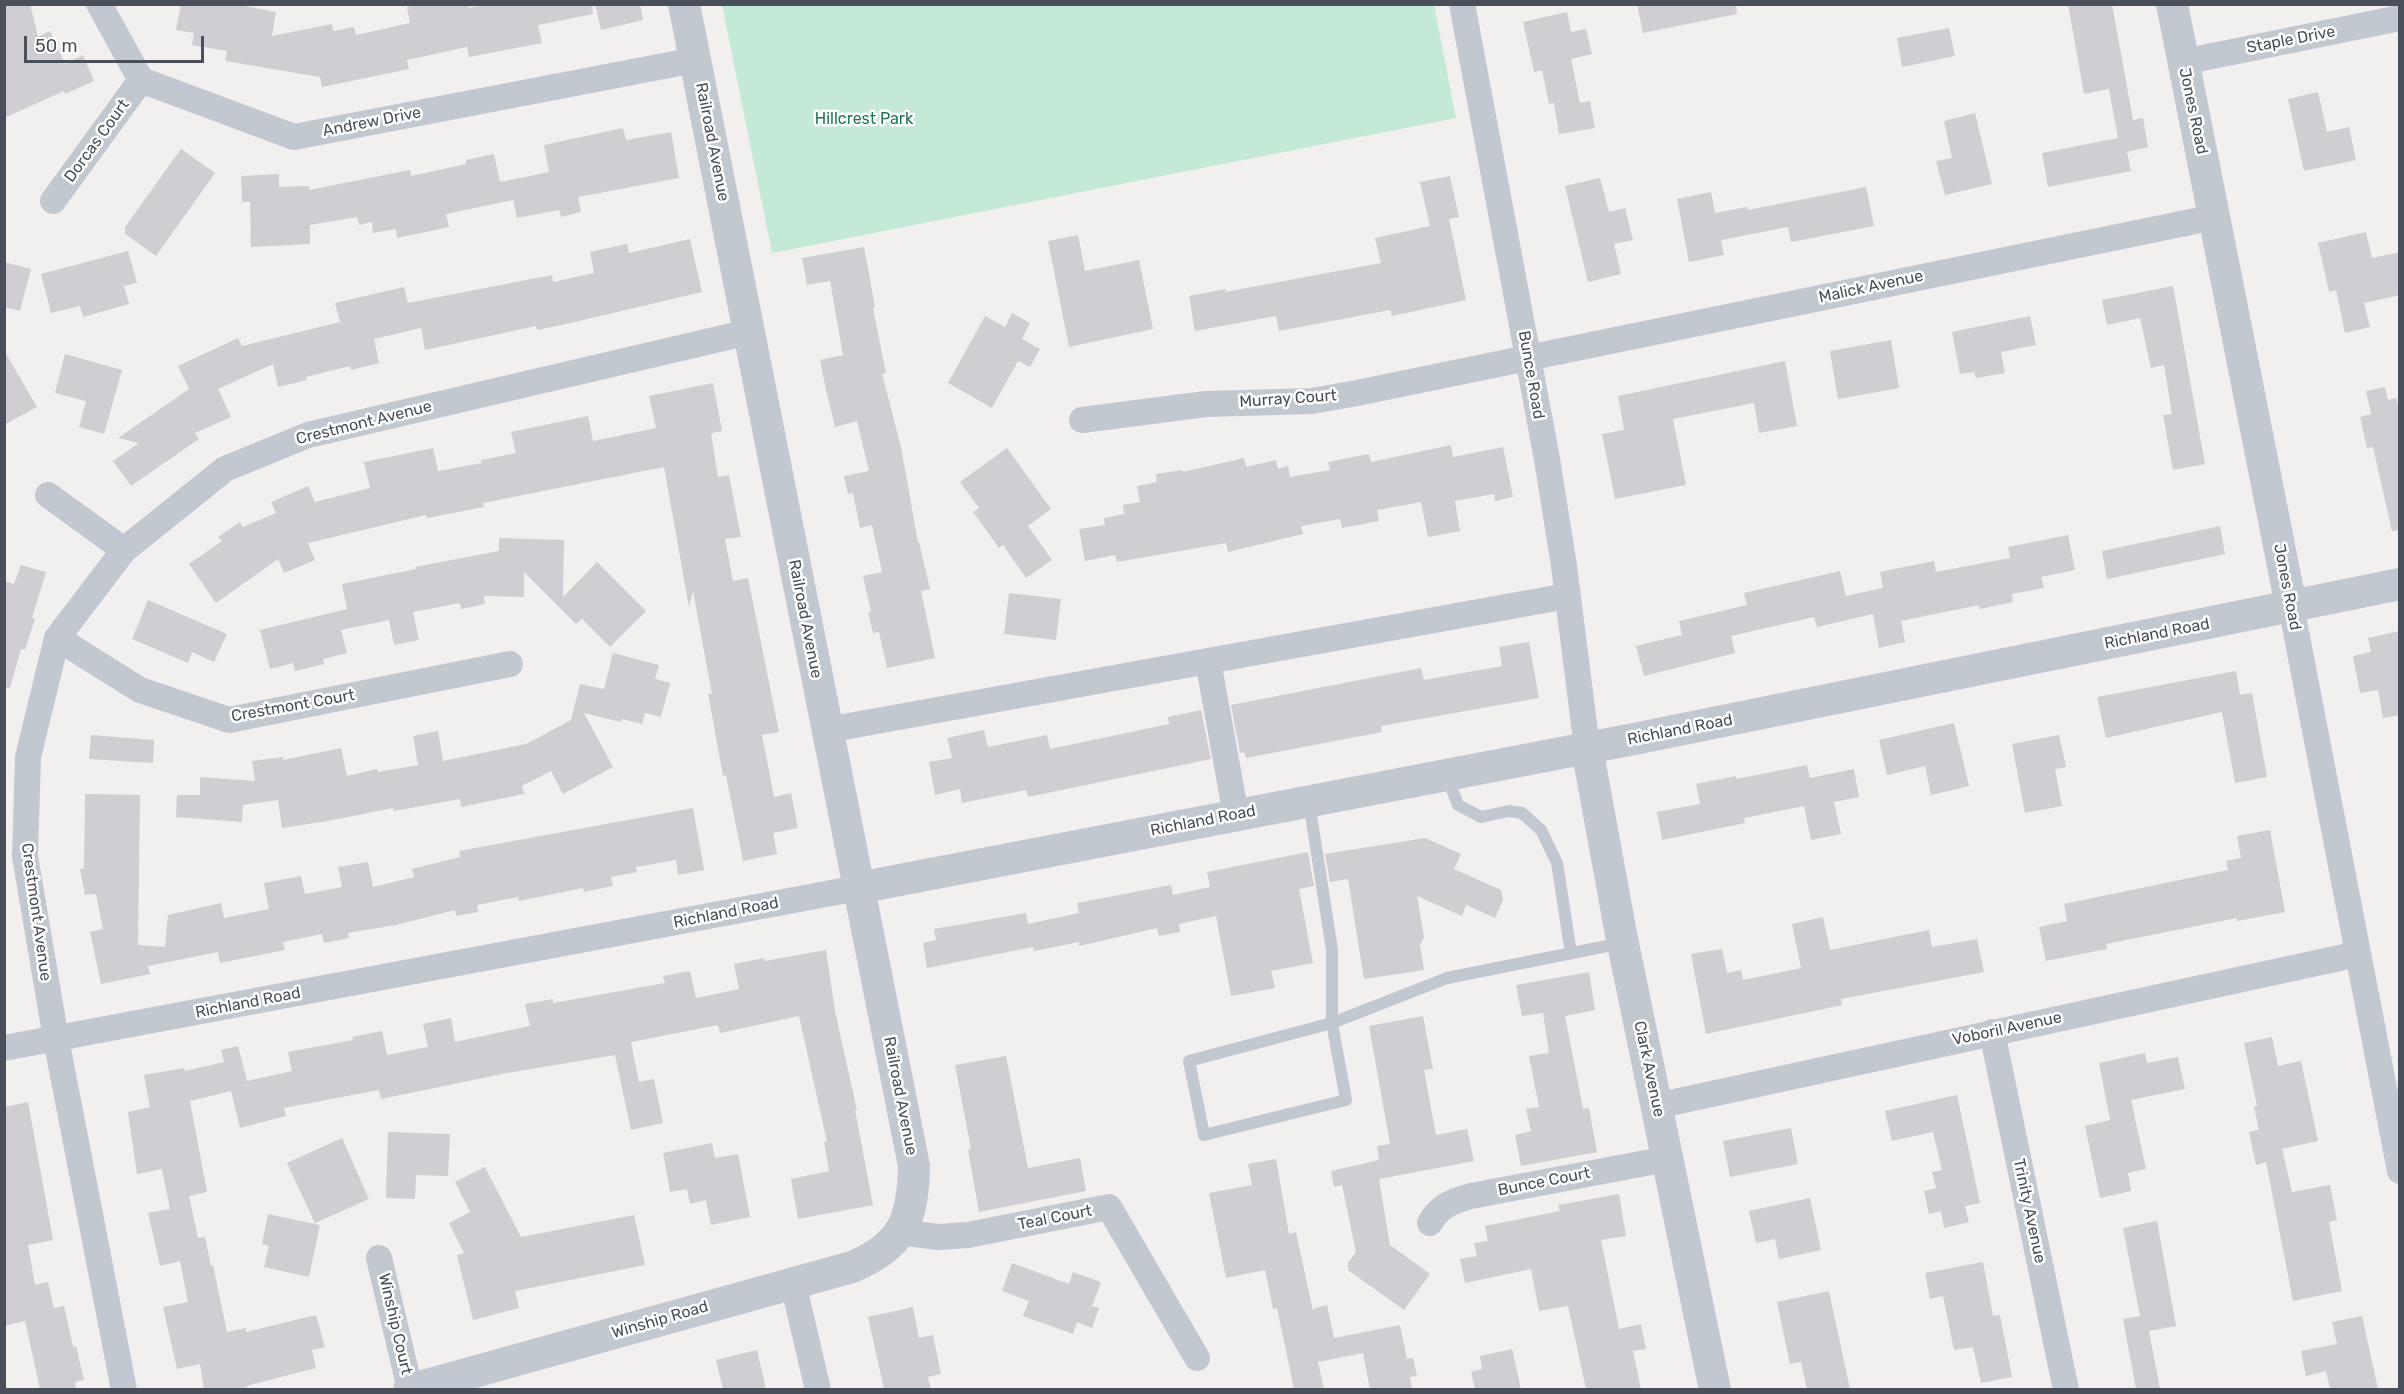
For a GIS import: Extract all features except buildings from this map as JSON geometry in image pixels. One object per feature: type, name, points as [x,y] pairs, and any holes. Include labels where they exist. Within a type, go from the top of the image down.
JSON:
[{"type":"street","points":[[99,4],[141,80]]},
{"type":"street","name":"Railroad Avenue","points":[[684,4],[914,1166],[913,1192],[906,1220],[899,1232]]},
{"type":"street","name":"Bunce Road","points":[[1462,4],[1546,459],[1587,748]]},
{"type":"street","name":"Jones Road","points":[[2172,4],[2400,1171]]},
{"type":"street","name":"Staple Drive","points":[[2183,62],[2400,18]]},
{"type":"street","name":"Andrew Drive","points":[[141,80],[294,137],[695,60]]},
{"type":"street","name":"Dorcas Court","points":[[53,201],[141,80]]},
{"type":"street","name":"Malick Avenue","points":[[1528,357],[2215,217]]},
{"type":"street","name":"Crestmont Avenue","points":[[124,1389],[56,1039],[25,856],[28,757],[57,638],[124,550],[225,469],[308,435],[749,332]]},
{"type":"street","name":"Murray Court","points":[[1082,420],[1206,404],[1312,401],[1528,357]]},
{"type":"street","points":[[48,495],[124,550]]},
{"type":"street","name":"Richland Road","points":[[4,1048],[858,888],[1587,748],[2400,584]]},
{"type":"street","points":[[827,730],[1567,596]]},
{"type":"street","name":"Crestmont Court","points":[[57,638],[140,690],[229,720],[510,664]]},
{"type":"street","points":[[1208,661],[1236,815]]},
{"type":"street","name":"Clark Avenue","points":[[1587,748],[1623,943],[1715,1389]]},
{"type":"street","name":"Voboril Avenue","points":[[1656,1106],[2358,954]]},
{"type":"street","name":"Trinity Avenue","points":[[1992,1032],[2066,1389]]},
{"type":"street","name":"Bunce Court","points":[[1430,1222],[1436,1211],[1451,1202],[1471,1196],[1667,1159]]},
{"type":"street","name":"Teal Court","points":[[899,1232],[938,1237],[968,1235],[1109,1208],[1197,1358]]},
{"type":"street","name":"Winship Road","points":[[410,1389],[852,1267],[875,1257],[889,1246],[899,1232]]},
{"type":"street","name":"Winship Court","points":[[379,1258],[410,1389]]},
{"type":"street","points":[[793,1282],[818,1389]]},
{"type":"lane","points":[[1446,775],[1458,805],[1481,817],[1509,811],[1522,813],[1540,830],[1557,863],[1571,953]]},
{"type":"lane","points":[[1309,801],[1332,950],[1332,1023],[1346,1100],[1204,1135],[1189,1061],[1332,1023],[1447,978],[1623,943]]},
{"type":"green space","name":"Hillcrest Park","points":[[722,5],[1434,5],[1456,118],[772,253]]}]
